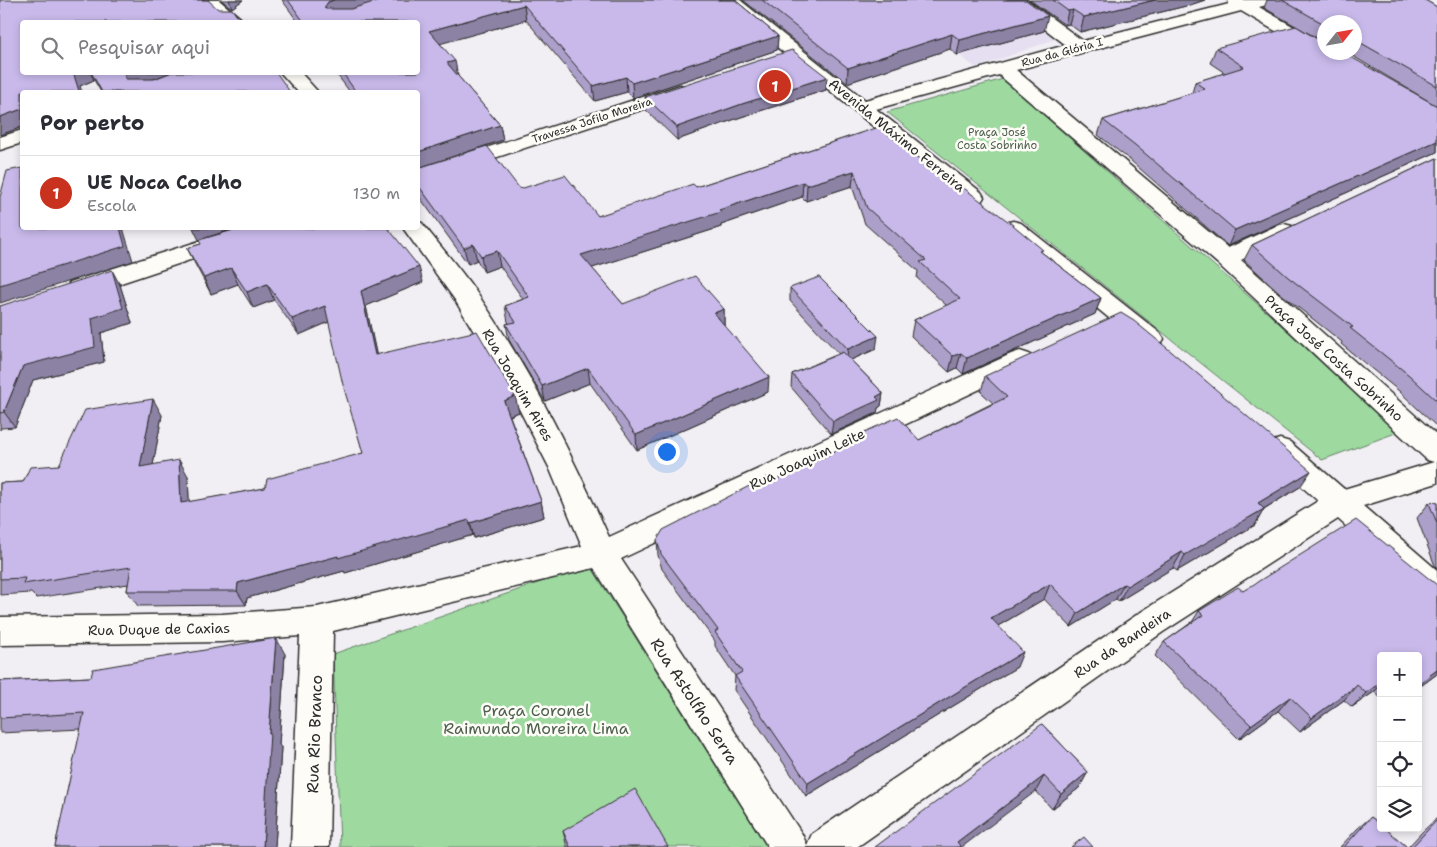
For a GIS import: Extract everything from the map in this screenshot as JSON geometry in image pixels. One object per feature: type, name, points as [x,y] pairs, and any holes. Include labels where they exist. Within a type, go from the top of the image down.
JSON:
[{"type":"street","points":[[208,0],[233,20]]},
{"type":"street","name":"Avenida Máximo Ferreira","points":[[729,0],[786,56],[861,108],[1122,314],[1167,353]]},
{"type":"street","points":[[1016,0],[1080,47]]},
{"type":"street","name":"Rua da Glória I","points":[[861,108],[1240,3],[1265,0]]},
{"type":"street","points":[[1240,3],[1317,47]]},
{"type":"street","points":[[1340,60],[1344,62]]},
{"type":"street","name":"Praça José Costa Sobrinho","points":[[1002,68],[1225,258],[1437,452]]},
{"type":"street","points":[[293,75],[306,90]]},
{"type":"street","name":"Travessa Jofilo Moreira","points":[[420,176],[701,84]]},
{"type":"street","points":[[0,144],[20,137]]},
{"type":"street","points":[[1225,258],[1304,221]]},
{"type":"street","points":[[56,296],[257,230]]},
{"type":"street","name":"Rua Joaquim Aires","points":[[416,230],[465,295],[528,397],[563,467],[601,554]]},
{"type":"street","points":[[1095,326],[1122,314]]},
{"type":"street","name":"Rua Joaquim Leite","points":[[317,621],[601,554],[1041,350]]},
{"type":"street","points":[[1265,437],[1437,589]]},
{"type":"street","name":"Rua da Bandeira","points":[[825,847],[1152,622],[1340,502],[1437,472]]},
{"type":"street","name":"Rua Astolfho Serra","points":[[601,554],[789,847]]},
{"type":"street","name":"Rua Duque de Caxias","points":[[0,631],[222,628],[317,621]]},
{"type":"street","name":"Rua Rio Branco","points":[[310,847],[317,621]]},
{"type":"shaded area","points":[[887,0],[1010,0],[1061,37],[976,68]]},
{"type":"green space","name":"Praça José Costa Sobrinho","points":[[1003,79],[1401,431],[1322,460],[887,112]]},
{"type":"green space","name":"Praça Coronel Raimundo Moreira Lima","points":[[590,565],[767,847],[340,847],[333,654]]},
{"type":"building","points":[[0,0],[208,0],[218,9],[232,9],[240,20],[20,20],[20,75],[74,75],[79,90],[20,90],[20,110],[0,117]]},
{"type":"building","points":[[288,0],[334,0],[328,2],[324,8],[351,9],[380,0],[735,0],[778,36],[632,83],[626,77],[593,86],[524,5],[429,31],[455,61],[447,63],[500,125],[420,151],[420,90],[355,90],[344,75],[420,75],[420,20],[303,20]]},
{"type":"building","points":[[762,0],[1026,0],[1048,16],[960,40],[952,34],[848,68]]},
{"type":"building","points":[[1053,0],[1155,0],[1084,17],[1073,10],[1068,11]]},
{"type":"building","points":[[1282,0],[1425,0],[1437,7],[1437,86],[1362,44],[1362,15],[1317,15],[1317,20]]},
{"type":"building","points":[[1296,26],[1317,39],[1317,60],[1356,60],[1437,106],[1437,141],[1235,230],[1103,120],[1205,89],[1195,82],[1244,67],[1216,48]]},
{"type":"building","points":[[792,50],[827,77],[677,127],[645,97]]},
{"type":"building","points":[[93,75],[126,75],[124,77],[126,79],[154,79],[164,75],[278,75],[289,90],[101,90]]},
{"type":"building","points":[[879,127],[941,176],[945,174],[1013,225],[1043,250],[1040,251],[1101,298],[967,358],[961,353],[953,356],[914,320],[960,299],[920,262],[926,260],[867,208],[854,171],[807,185],[803,182],[719,210],[721,212],[581,255],[623,304],[695,276],[724,309],[714,313],[769,377],[636,435],[588,368],[542,386],[506,324],[516,322],[505,306],[529,297],[497,251],[481,256],[473,244],[464,248],[420,188],[420,167],[487,146],[520,189],[565,175],[598,216],[693,184],[696,187]]},
{"type":"building","points":[[1437,158],[1437,401],[1409,375],[1350,328],[1353,327],[1288,277],[1252,245]]},
{"type":"building","points":[[20,168],[20,230],[121,230],[125,246],[0,285],[0,197],[7,171]]},
{"type":"building","points":[[233,230],[390,230],[419,267],[361,291],[375,355],[477,331],[515,396],[504,401],[541,501],[470,523],[469,520],[338,558],[338,556],[238,583],[237,591],[127,591],[131,567],[23,584],[25,578],[0,579],[0,483],[23,482],[30,467],[59,465],[85,410],[153,399],[140,467],[179,460],[181,503],[265,488],[267,479],[363,453],[343,385],[325,306],[292,319],[267,284],[247,292],[231,268],[204,278],[187,248],[201,244],[199,240]]},
{"type":"building","points":[[112,270],[123,308],[92,318],[95,347],[23,366],[4,412],[0,413],[0,306]]},
{"type":"building","points":[[819,277],[878,336],[848,349],[790,288]]},
{"type":"building","points":[[1121,313],[1134,321],[1178,357],[1311,471],[1258,503],[1264,509],[1185,555],[1182,552],[1127,586],[1124,584],[1078,613],[1050,584],[991,618],[1023,652],[808,783],[735,676],[742,672],[715,632],[718,630],[661,554],[657,540],[663,530],[767,477],[771,482],[842,448],[853,441],[851,438],[898,417],[919,440],[1007,397],[985,376]]},
{"type":"building","points":[[843,352],[883,393],[876,397],[879,400],[833,421],[792,374]]},
{"type":"building","points":[[1437,502],[1437,523],[1429,503]]},
{"type":"building","points":[[1356,520],[1437,585],[1437,670],[1422,681],[1422,652],[1377,652],[1377,685],[1366,693],[1357,685],[1312,718],[1290,697],[1251,725],[1164,642],[1203,615],[1199,611],[1238,587],[1243,591]]},
{"type":"building","points":[[276,638],[263,847],[55,847],[84,713],[0,718],[0,681],[91,677],[93,669]]},
{"type":"building","points":[[1042,724],[1088,772],[1061,794],[1044,776],[957,842],[961,847],[875,847]]},
{"type":"building","points":[[635,789],[668,847],[570,847],[563,831]]},
{"type":"building","points":[[1371,817],[1377,822],[1377,832],[1390,832],[1407,847],[1344,847]]},
{"type":"building","points":[[1437,820],[1437,847],[1412,847]]},
{"type":"building","points":[[1084,837],[1093,847],[1071,847]]},
{"type":"place","name":"UE Noca Coelho","points":[[775,86]]}]
